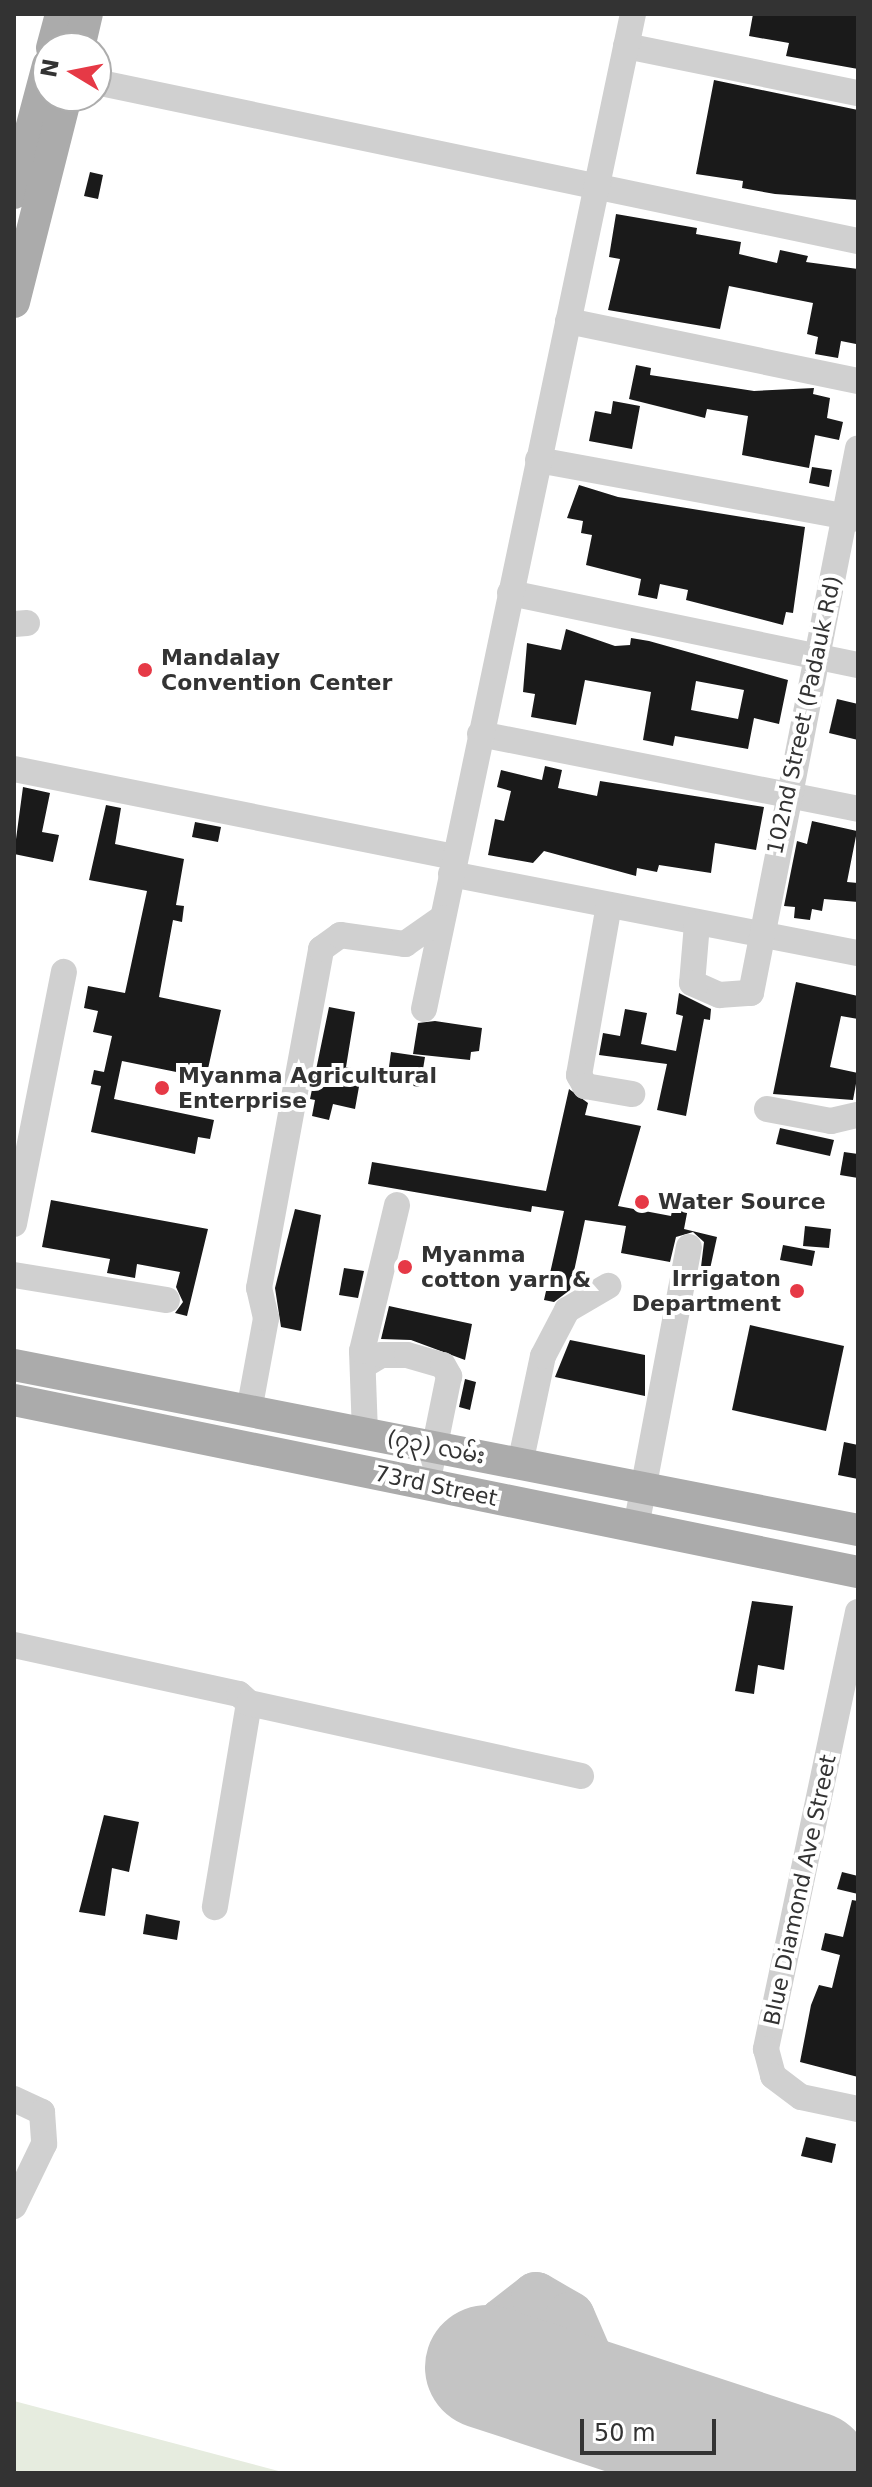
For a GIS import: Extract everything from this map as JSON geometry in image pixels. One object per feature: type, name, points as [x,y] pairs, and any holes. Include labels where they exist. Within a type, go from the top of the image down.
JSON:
[{"type":"main road","points":[[14,193],[36,112]]},
{"type":"main road","points":[[14,302],[62,112]]},
{"type":"main road","name":"(၇၃) လမ်း","points":[[14,1365],[858,1530]]},
{"type":"main road","name":"73rd Street","points":[[14,1400],[858,1572]]},
{"type":"street","points":[[424,1009],[633,14]]},
{"type":"street","points":[[626,46],[858,93]]},
{"type":"street","points":[[112,85],[858,241]]},
{"type":"street","points":[[568,321],[858,381]]},
{"type":"street","name":"102nd Street (Padauk Rd)","points":[[697,924],[692,983],[719,995],[751,993],[759,934],[815,657],[851,518],[858,448]]},
{"type":"street","points":[[538,460],[851,518]]},
{"type":"street","points":[[510,593],[858,665]]},
{"type":"street","points":[[480,734],[858,809]]},
{"type":"street","points":[[14,769],[452,866],[609,905],[858,953]]},
{"type":"street","points":[[609,905],[579,1075],[585,1086],[632,1094]]},
{"type":"street","points":[[249,1411],[266,1318],[259,1288],[321,949],[340,935],[405,944],[442,918]]},
{"type":"street","points":[[14,1224],[64,972]]},
{"type":"street","points":[[767,1109],[831,1121],[858,1115]]},
{"type":"street","points":[[365,1433],[366,1364],[362,1351],[370,1300],[397,1205]]},
{"type":"street","points":[[636,1527],[689,1247]]},
{"type":"street","points":[[14,1275],[167,1300]]},
{"type":"street","points":[[520,1464],[543,1356],[567,1310],[608,1286]]},
{"type":"street","points":[[366,1364],[381,1355],[407,1355],[443,1365],[449,1376],[427,1484]]},
{"type":"street","name":"Blue Diamond Ave Street","points":[[858,1612],[766,2049],[773,2076],[801,2097],[858,2109]]},
{"type":"street","points":[[14,1645],[239,1694],[249,1703],[581,1776]]},
{"type":"street","points":[[215,1907],[249,1703]]},
{"type":"street","points":[[14,2099],[42,2112],[44,2144],[14,2206]]},
{"type":"shaded area","points":[[14,2401],[286,2473],[14,2473]]},
{"type":"building","points":[[753,14],[858,14],[858,69],[786,56],[789,43],[749,36]]},
{"type":"building","points":[[714,80],[858,110],[858,200],[775,194],[742,188],[743,181],[696,174]]},
{"type":"building","points":[[90,172],[103,175],[98,199],[84,196]]},
{"type":"building","points":[[616,214],[697,228],[696,234],[741,242],[739,254],[777,263],[780,250],[808,256],[806,262],[858,269],[856,344],[841,341],[838,358],[815,354],[818,337],[807,334],[813,303],[729,286],[720,329],[608,310],[620,259],[609,257]]},
{"type":"building","points":[[636,365],[651,368],[650,375],[754,391],[814,388],[813,394],[830,398],[827,418],[843,422],[839,440],[815,435],[809,468],[742,455],[748,416],[707,409],[705,418],[629,399]]},
{"type":"building","points":[[613,401],[640,406],[632,449],[589,441],[595,411],[611,414]]},
{"type":"building","points":[[812,467],[832,470],[829,487],[809,483]]},
{"type":"building","points":[[579,485],[618,497],[805,527],[793,613],[786,612],[783,625],[686,600],[688,590],[660,584],[657,599],[638,595],[641,579],[586,565],[592,535],[581,533],[583,521],[567,518]]},
{"type":"building","points":[[566,629],[615,646],[630,645],[631,638],[649,641],[788,680],[779,724],[754,718],[748,749],[675,736],[673,746],[643,740],[651,692],[585,680],[576,725],[531,717],[535,694],[523,692],[527,643],[561,650]],"holes":[[[696,681],[744,690],[738,719],[691,710]]]},
{"type":"building","points":[[837,699],[858,704],[858,740],[829,733]]},
{"type":"building","points":[[545,766],[562,770],[558,788],[597,796],[600,781],[764,807],[756,850],[715,843],[711,873],[659,865],[657,872],[637,868],[636,876],[544,851],[533,863],[488,855],[495,819],[504,821],[511,791],[497,787],[501,770],[542,780]]},
{"type":"building","points":[[23,787],[50,793],[42,832],[59,835],[53,862],[14,854]]},
{"type":"building","points":[[106,805],[121,808],[115,844],[184,859],[176,905],[184,906],[182,922],[173,920],[159,997],[221,1010],[206,1078],[122,1061],[114,1099],[214,1120],[210,1139],[198,1137],[195,1154],[91,1132],[101,1086],[91,1084],[94,1070],[104,1072],[112,1036],[93,1032],[98,1011],[84,1008],[88,986],[125,993],[147,891],[89,880]]},
{"type":"building","points":[[812,821],[857,831],[847,882],[858,883],[858,902],[824,899],[822,911],[812,909],[810,920],[794,918],[795,907],[784,906],[797,841],[807,844]]},
{"type":"building","points":[[195,822],[221,827],[218,842],[192,837]]},
{"type":"building","points":[[796,982],[858,996],[858,1019],[841,1016],[830,1067],[858,1073],[853,1100],[773,1094]]},
{"type":"building","points":[[679,993],[711,1009],[710,1020],[704,1019],[686,1116],[657,1110],[667,1064],[599,1055],[603,1033],[620,1036],[625,1009],[647,1013],[641,1044],[676,1051],[683,1016],[676,1014]]},
{"type":"building","points":[[329,1007],[355,1012],[346,1067],[362,1070],[355,1109],[333,1104],[329,1120],[312,1116],[315,1100],[310,1099]]},
{"type":"building","points":[[435,1021],[482,1028],[479,1051],[471,1052],[470,1060],[413,1054],[418,1023]]},
{"type":"building","points":[[391,1052],[425,1057],[420,1087],[387,1082]]},
{"type":"building","points":[[569,1089],[588,1103],[585,1115],[641,1126],[618,1206],[671,1216],[674,1200],[689,1203],[684,1229],[717,1237],[710,1269],[701,1267],[704,1242],[693,1232],[676,1237],[670,1262],[621,1253],[626,1226],[585,1220],[570,1290],[554,1302],[544,1300],[564,1211],[532,1206],[531,1212],[368,1184],[372,1162],[546,1191]]},
{"type":"building","points":[[780,1128],[834,1140],[830,1156],[776,1144]]},
{"type":"building","points":[[844,1152],[858,1154],[858,1178],[840,1175]]},
{"type":"building","points":[[51,1200],[208,1229],[187,1316],[175,1313],[183,1302],[176,1287],[180,1272],[137,1264],[135,1278],[107,1273],[110,1259],[42,1247]]},
{"type":"building","points":[[295,1209],[321,1215],[301,1331],[281,1327],[275,1288]]},
{"type":"building","points":[[805,1226],[831,1229],[829,1248],[803,1246]]},
{"type":"building","points":[[783,1245],[815,1251],[812,1266],[780,1260]]},
{"type":"building","points":[[344,1268],[364,1271],[358,1298],[339,1295]]},
{"type":"building","points":[[389,1306],[472,1324],[465,1360],[411,1340],[381,1339]]},
{"type":"building","points":[[750,1325],[844,1346],[826,1431],[732,1410]]},
{"type":"building","points":[[570,1340],[645,1355],[645,1396],[555,1377]]},
{"type":"building","points":[[465,1379],[476,1382],[470,1410],[459,1407]]},
{"type":"building","points":[[844,1442],[858,1445],[858,1479],[838,1475]]},
{"type":"building","points":[[752,1601],[793,1606],[784,1670],[758,1665],[754,1694],[735,1691]]},
{"type":"building","points":[[104,1815],[139,1822],[129,1872],[112,1868],[105,1916],[79,1912]]},
{"type":"building","points":[[842,1872],[858,1876],[858,1894],[837,1889]]},
{"type":"building","points":[[852,1900],[858,1901],[858,2077],[800,2062],[811,2005],[819,1985],[832,1988],[840,1955],[821,1950],[825,1933],[843,1937]]},
{"type":"building","points":[[146,1914],[180,1921],[177,1940],[143,1934]]},
{"type":"building","points":[[806,2137],[836,2144],[832,2163],[801,2156]]},
{"type":"taxiway","points":[[487,2367],[503,2323],[536,2297],[570,2317],[609,2407]]},
{"type":"runway","points":[[487,2367],[810,2473]]},
{"type":"place","name":"Mandalay Convention Center","points":[[145,670]]},
{"type":"place","name":"Myanma Agricultural Enterprise","points":[[162,1088]]},
{"type":"place","name":"Water Source","points":[[642,1202]]},
{"type":"place","name":"Myanma cotton yarn &","points":[[405,1267]]},
{"type":"place","name":"Irrigaton Department","points":[[797,1291]]}]
